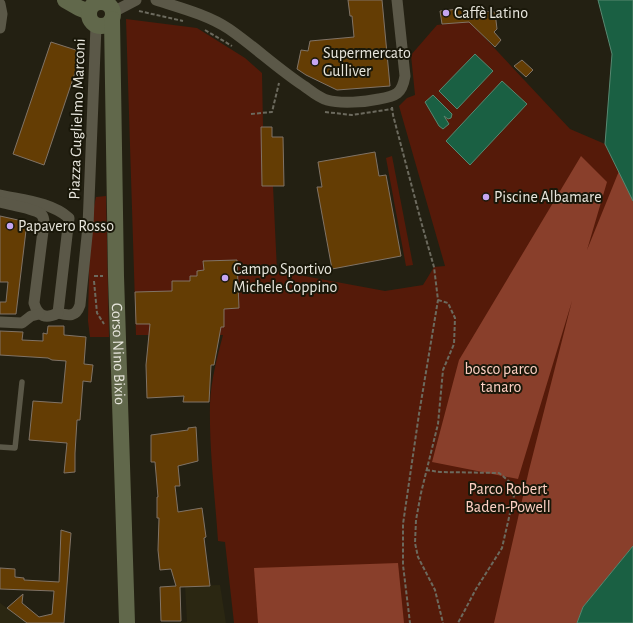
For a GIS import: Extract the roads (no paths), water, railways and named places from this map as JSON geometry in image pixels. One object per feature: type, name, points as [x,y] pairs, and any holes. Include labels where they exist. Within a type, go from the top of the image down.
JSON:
[{"type":"main road","points":[[65,0],[79,8],[93,19],[100,27],[107,25],[109,8],[95,3],[92,6],[93,19]]},
{"type":"main road","name":"Corso Nino Bixio","points":[[109,8],[114,85],[116,276],[127,623]]},
{"type":"main road","name":"Corso Nino Bixio","points":[[93,19],[106,52],[114,85]]},
{"type":"street","points":[[109,8],[136,0]]},
{"type":"street","points":[[156,0],[211,19],[229,29],[281,70],[318,96],[328,100],[356,101],[390,97],[399,92],[403,86],[405,76],[397,0]]},
{"type":"street","points":[[0,4],[2,22],[0,28]]},
{"type":"street","name":"Piazza Guglielmo Marconi","points":[[39,314],[49,316],[58,313],[64,315],[75,314],[78,312],[80,305],[88,226],[93,19]]},
{"type":"street","name":"Piazza Guglielmo Marconi","points":[[0,194],[56,209],[69,218],[58,313]]},
{"type":"street","points":[[0,202],[34,211],[41,214],[44,218],[34,303],[39,314],[31,316],[22,324],[0,322]]},
{"type":"lane","points":[[0,447],[15,448],[22,382]]},
{"type":"place","name":"Caffè Latino","points":[[446,13]]},
{"type":"place","name":"Supermercato Gulliver","points":[[315,62]]},
{"type":"place","name":"Piscine Albamare","points":[[486,197]]},
{"type":"place","name":"Papavero Rosso","points":[[10,226]]},
{"type":"place","name":"Campo Sportivo Michele Coppino","points":[[225,278]]},
{"type":"park label","name":"bosco parco tanaro","points":[[501,378]]},
{"type":"park label","name":"Parco Robert Baden-Powell","points":[[508,498]]}]
